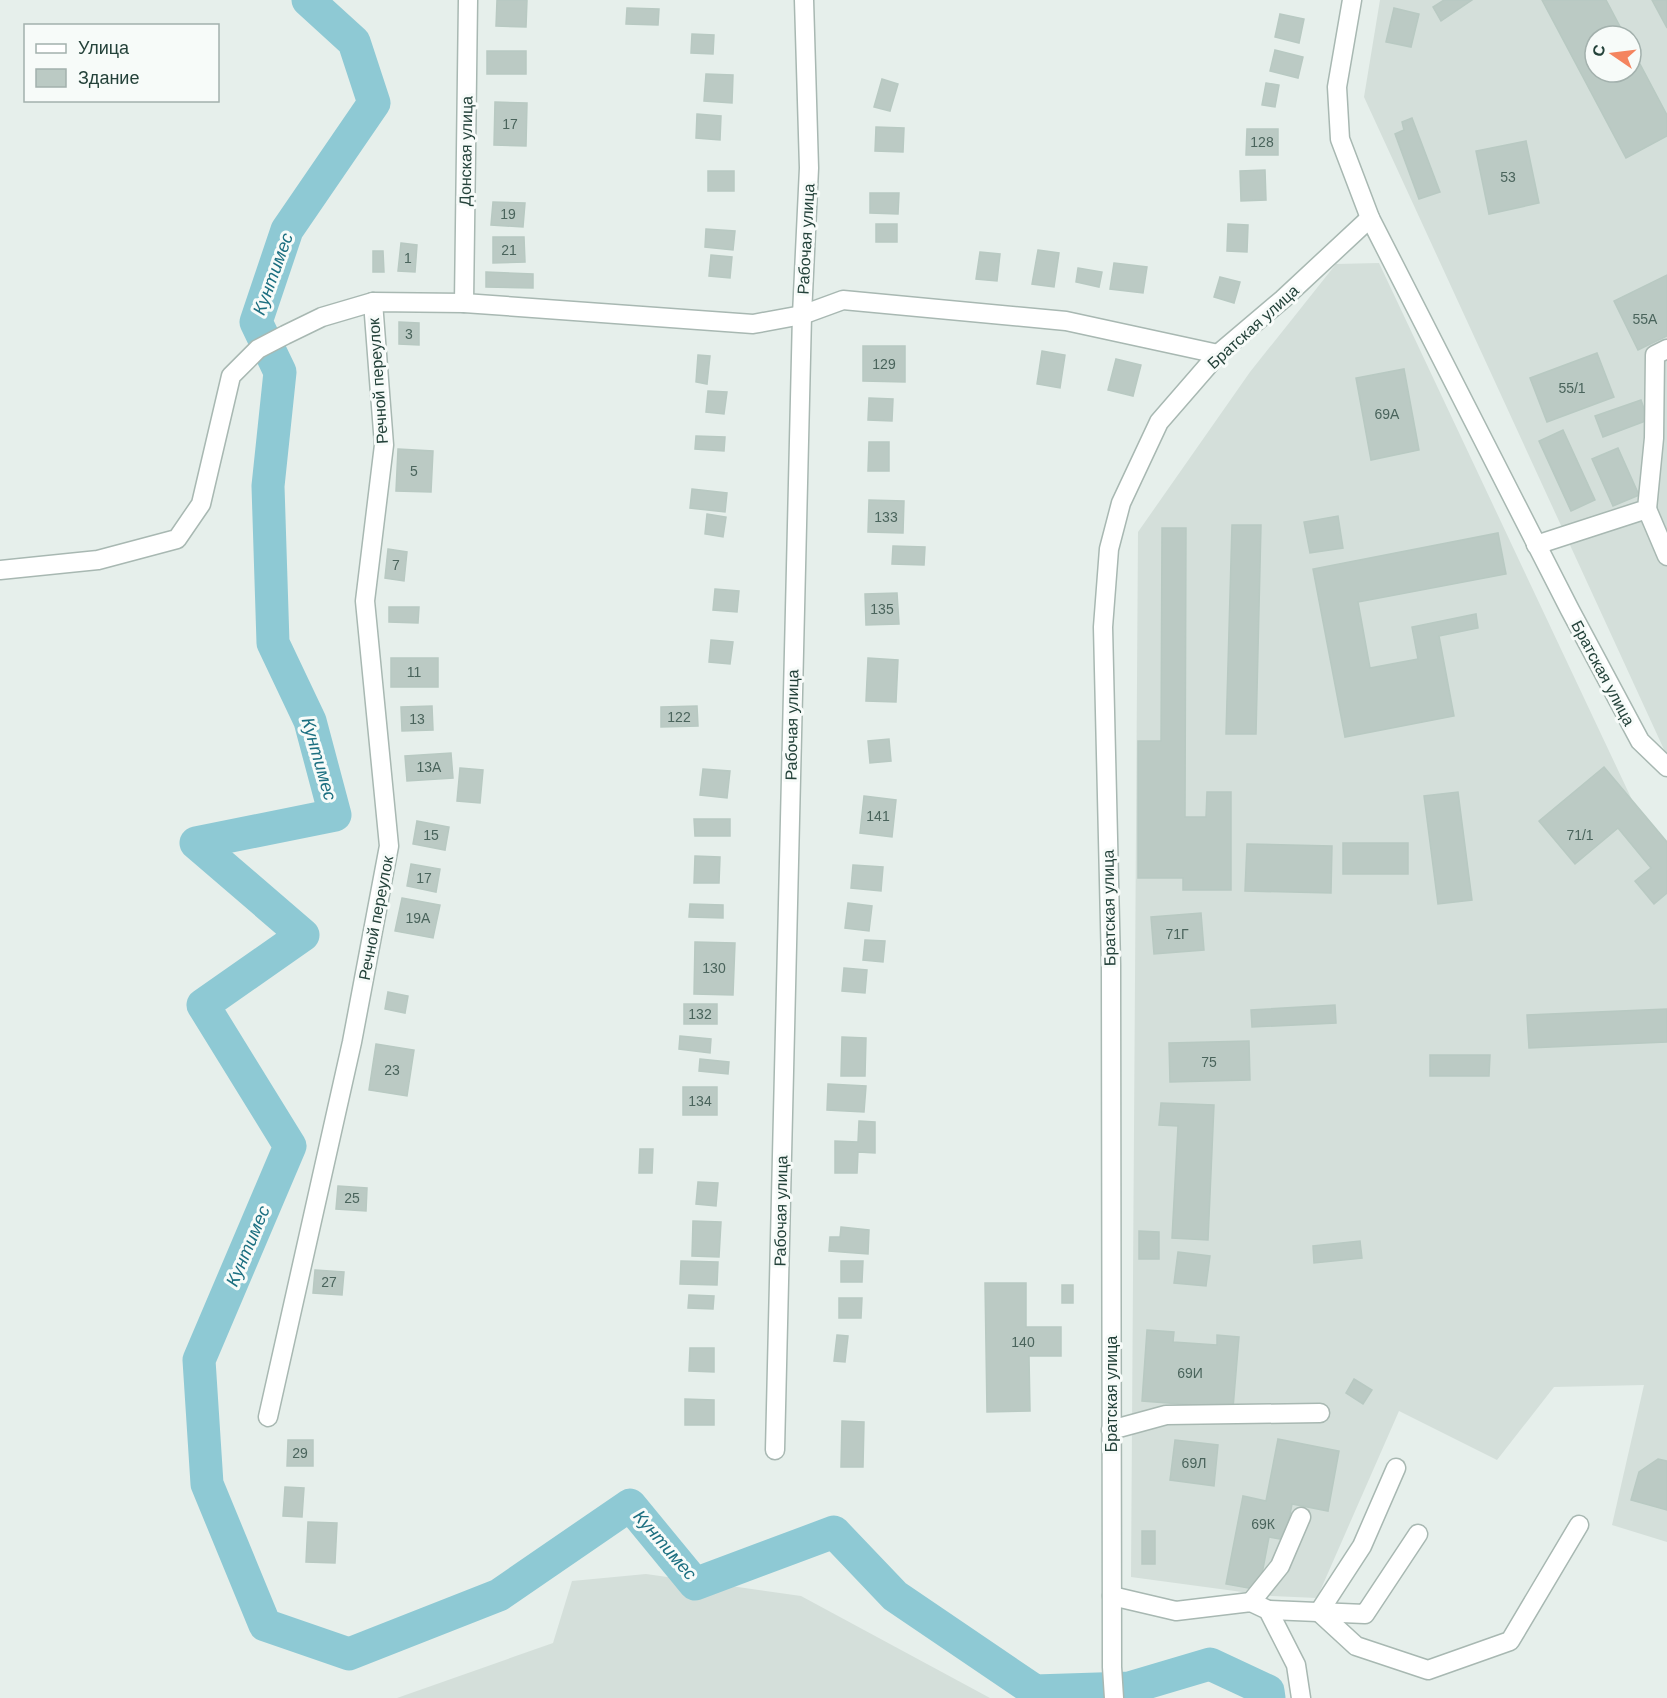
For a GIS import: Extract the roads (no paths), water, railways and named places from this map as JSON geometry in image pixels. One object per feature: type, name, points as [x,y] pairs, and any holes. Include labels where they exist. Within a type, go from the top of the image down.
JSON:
[{"type":"street","name":"Донская улица","points":[[464,303],[468,0]]},
{"type":"street","name":"Рабочая улица","points":[[775,1450],[802,315],[809,168],[804,0]]},
{"type":"street","name":"Братская улица","points":[[1352,0],[1337,87],[1340,139],[1370,218],[1536,545],[1640,741],[1667,767]]},
{"type":"street","name":"Братская улица","points":[[1114,1698],[1111,1430],[1111,965],[1103,627],[1109,549],[1121,502],[1159,422],[1218,354],[1283,299],[1370,218]]},
{"type":"street","points":[[0,570],[98,561],[177,539],[201,504],[231,376],[258,349],[322,317],[373,302],[464,303],[753,324],[802,315],[843,300],[1066,321],[1218,354]]},
{"type":"street","name":"Речной переулок","points":[[268,1417],[352,1042],[390,846],[365,601],[384,444],[373,302]]},
{"type":"street","points":[[1667,349],[1655,355],[1654,438],[1647,509],[1667,556]]},
{"type":"street","points":[[1536,545],[1647,509]]},
{"type":"street","points":[[1111,1430],[1166,1415],[1320,1413]]},
{"type":"street","points":[[1319,1612],[1362,1546],[1396,1468]]},
{"type":"street","points":[[1251,1602],[1280,1566],[1300,1517]]},
{"type":"street","points":[[1319,1612],[1356,1646],[1428,1670],[1510,1641],[1579,1525]]},
{"type":"street","points":[[1112,1596],[1176,1611],[1251,1602],[1268,1610],[1365,1614],[1418,1534]]},
{"type":"street","points":[[1268,1610],[1296,1665],[1301,1698]]},
{"type":"waterway","name":"Кунтимес","points":[[308,0],[354,42],[374,103],[287,230],[256,322],[280,372],[268,486],[273,643],[310,721],[335,815],[196,843],[303,935],[203,1005],[290,1146],[199,1360],[207,1484],[265,1625],[349,1654],[499,1595],[630,1505],[695,1584],[834,1532],[895,1596],[1035,1691],[1129,1688],[1210,1664],[1268,1691],[1269,1698]]}]
